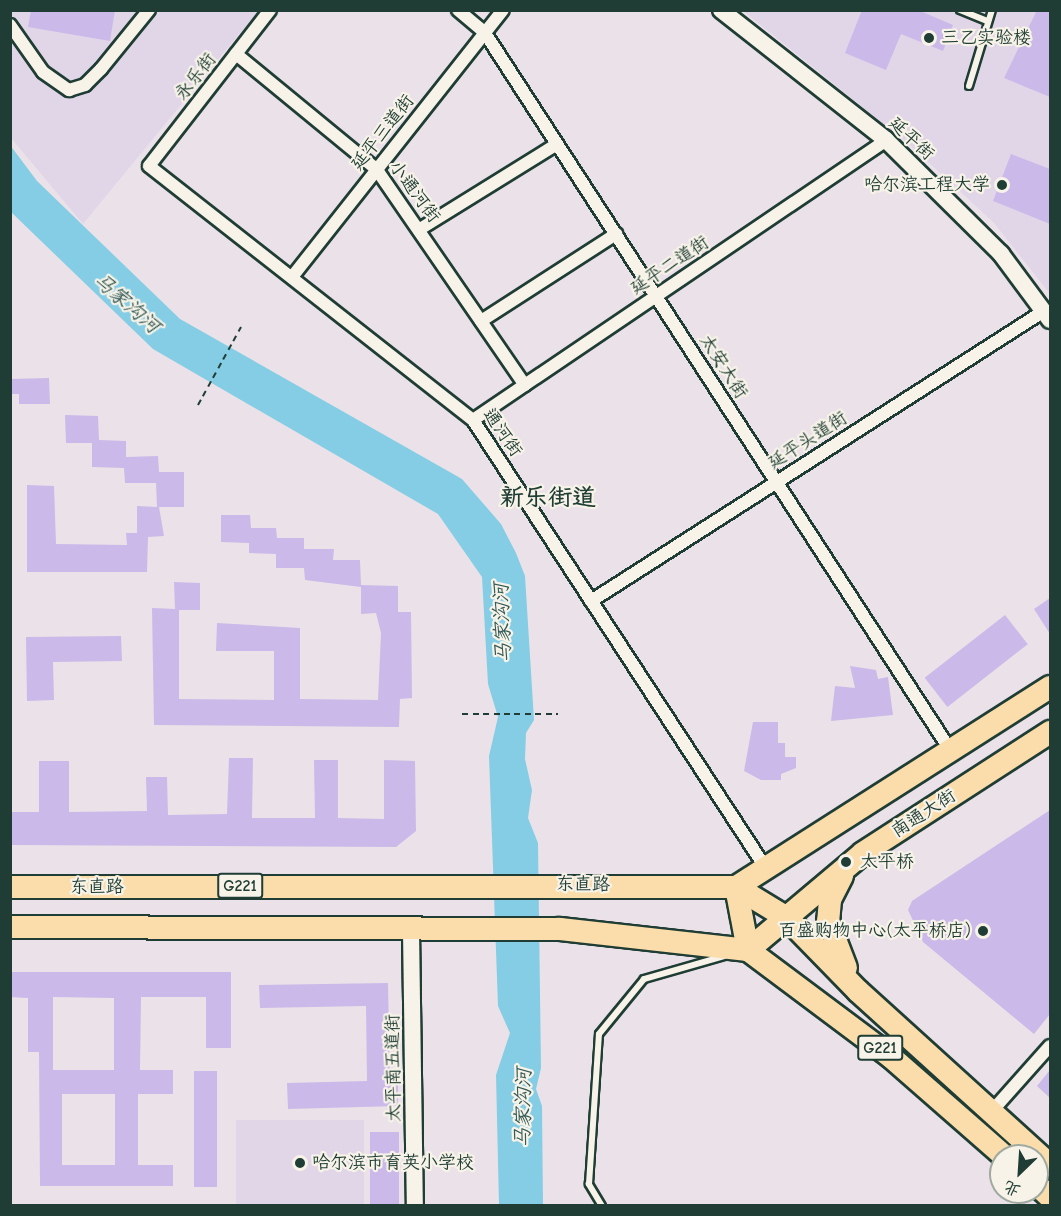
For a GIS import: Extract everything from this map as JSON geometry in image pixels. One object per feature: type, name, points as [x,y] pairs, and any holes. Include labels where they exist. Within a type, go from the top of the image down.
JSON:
[{"type":"highway","points":[[736,887],[767,870],[1050,687]]},
{"type":"highway","name":"南通大街","points":[[748,950],[863,853],[1050,732]]},
{"type":"highway","points":[[858,991],[833,945],[828,921],[837,882],[863,853]]},
{"type":"highway","name":"东直路","points":[[10,887],[560,884],[736,887]]},
{"type":"highway","points":[[736,887],[786,918],[858,991],[1050,1165]]},
{"type":"highway","points":[[10,927],[560,929],[748,950],[736,887]]},
{"type":"highway","name":"G221","points":[[748,950],[891,1057],[990,1144]]},
{"type":"street","points":[[10,25],[43,72],[69,90],[85,85],[101,69],[149,10]]},
{"type":"street","name":"永乐街","points":[[150,166],[270,10]]},
{"type":"street","name":"太安大街","points":[[458,10],[485,33],[951,751]]},
{"type":"street","name":"延平三道街","points":[[291,277],[503,10]]},
{"type":"street","name":"延平街","points":[[721,10],[886,140],[1001,254],[1047,316]]},
{"type":"street","name":"小通河街","points":[[236,54],[377,170],[420,229],[525,385]]},
{"type":"street","name":"延平二道街","points":[[473,420],[886,140]]},
{"type":"street","points":[[420,229],[557,144]]},
{"type":"street","name":"通河街","points":[[150,166],[473,420],[767,870]]},
{"type":"street","points":[[481,321],[616,234]]},
{"type":"street","name":"延平头道街","points":[[591,601],[776,482],[1047,316]]},
{"type":"street","name":"太平南五道街","points":[[411,930],[415,1206]]},
{"type":"street","points":[[992,1111],[1050,1046]]},
{"type":"lane","points":[[960,10],[987,21]]},
{"type":"lane","points":[[969,86],[992,10]]},
{"type":"lane","points":[[602,1206],[589,1184],[599,1034],[644,979],[748,950]]},
{"type":"path","points":[[198,405],[241,327]]},
{"type":"path","points":[[462,714],[558,714]]},
{"type":"shaded area","points":[[10,11],[258,11],[83,224],[11,138]]},
{"type":"shaded area","name":"哈尔滨工程大学","points":[[743,11],[1050,11],[1050,294],[994,223],[912,147]]},
{"type":"shaded area","name":"哈尔滨市育英小学校","points":[[236,1120],[364,1120],[364,1205],[236,1205]]},
{"type":"water","name":"马家沟河","points":[[10,145],[37,181],[180,319],[462,479],[501,524],[516,553],[525,576],[534,720],[526,733],[525,759],[532,790],[528,818],[538,843],[541,1068],[536,1089],[542,1106],[543,1205],[499,1205],[496,1075],[510,1033],[498,1006],[489,756],[498,717],[488,684],[482,577],[438,514],[153,349],[11,212]]},
{"type":"building","points":[[31,10],[115,10],[110,41],[28,27]]},
{"type":"building","points":[[862,10],[918,10],[953,25],[943,51],[901,34],[886,70],[845,53]]},
{"type":"building","points":[[1037,10],[1050,10],[1050,97],[1004,78]]},
{"type":"building","points":[[1011,154],[1050,169],[1050,224],[993,201]]},
{"type":"building","points":[[49,378],[50,404],[19,404],[19,394],[10,394],[10,379]]},
{"type":"building","points":[[65,415],[98,416],[99,440],[126,441],[126,457],[158,456],[159,472],[184,472],[184,507],[159,507],[164,536],[148,537],[147,572],[27,572],[27,485],[54,486],[56,544],[127,545],[126,533],[137,533],[137,506],[157,507],[156,483],[125,483],[124,468],[92,467],[92,443],[66,443]]},
{"type":"building","points":[[221,515],[250,515],[251,528],[276,528],[277,538],[304,538],[304,549],[334,549],[333,560],[360,560],[361,585],[398,586],[398,612],[411,612],[412,698],[400,699],[399,727],[154,725],[152,608],[175,609],[174,582],[200,583],[200,610],[179,610],[179,699],[274,700],[274,651],[216,651],[217,623],[300,628],[300,699],[378,700],[381,633],[376,613],[361,614],[361,587],[305,580],[304,568],[276,568],[276,554],[249,553],[249,543],[221,542]]},
{"type":"building","points":[[1050,598],[1050,634],[1034,609]]},
{"type":"building","points":[[1005,615],[1028,644],[947,707],[925,678]]},
{"type":"building","points":[[121,636],[122,661],[53,662],[54,700],[27,701],[26,637]]},
{"type":"building","points":[[850,666],[876,670],[878,679],[888,677],[893,715],[831,721],[835,686],[855,688]]},
{"type":"building","points":[[753,722],[778,722],[778,743],[785,743],[785,757],[796,757],[796,768],[781,774],[781,780],[761,780],[744,771]]},
{"type":"building","points":[[229,758],[253,758],[252,818],[315,818],[314,760],[338,760],[338,818],[384,819],[384,760],[415,761],[416,831],[396,847],[10,845],[10,812],[39,812],[39,761],[69,761],[69,812],[147,811],[146,777],[167,777],[168,815],[227,814]]},
{"type":"building","name":"百盛购物中心(太平桥店)","points":[[1050,810],[1050,1014],[1034,1034],[923,942],[908,910],[912,901]]},
{"type":"building","points":[[10,972],[231,972],[231,1048],[206,1048],[206,997],[141,997],[140,1070],[173,1070],[173,1094],[138,1094],[138,1165],[173,1165],[173,1186],[40,1186],[39,1052],[28,1052],[28,998],[10,997]],"holes":[[[53,997],[114,998],[114,1070],[53,1070]],[[62,1094],[115,1094],[115,1165],[62,1165]]]},
{"type":"building","points":[[388,983],[390,1080],[398,1080],[398,1106],[288,1109],[287,1083],[367,1081],[366,1006],[260,1008],[259,985]]},
{"type":"building","points":[[1050,1070],[1050,1098],[1037,1086]]},
{"type":"building","points":[[194,1071],[217,1071],[217,1187],[194,1187]]},
{"type":"building","points":[[370,1132],[399,1132],[399,1206],[370,1206]]},
{"type":"place","name":"三乙实验楼","points":[[929,38]]},
{"type":"place","name":"哈尔滨工程大学","points":[[1002,185]]},
{"type":"place","name":"太平桥","points":[[846,862]]},
{"type":"place","name":"百盛购物中心(太平桥店)","points":[[983,931]]},
{"type":"place","name":"哈尔滨市育英小学校","points":[[300,1163]]},
{"type":"district","name":"新乐街道","points":[[548,498]]}]
